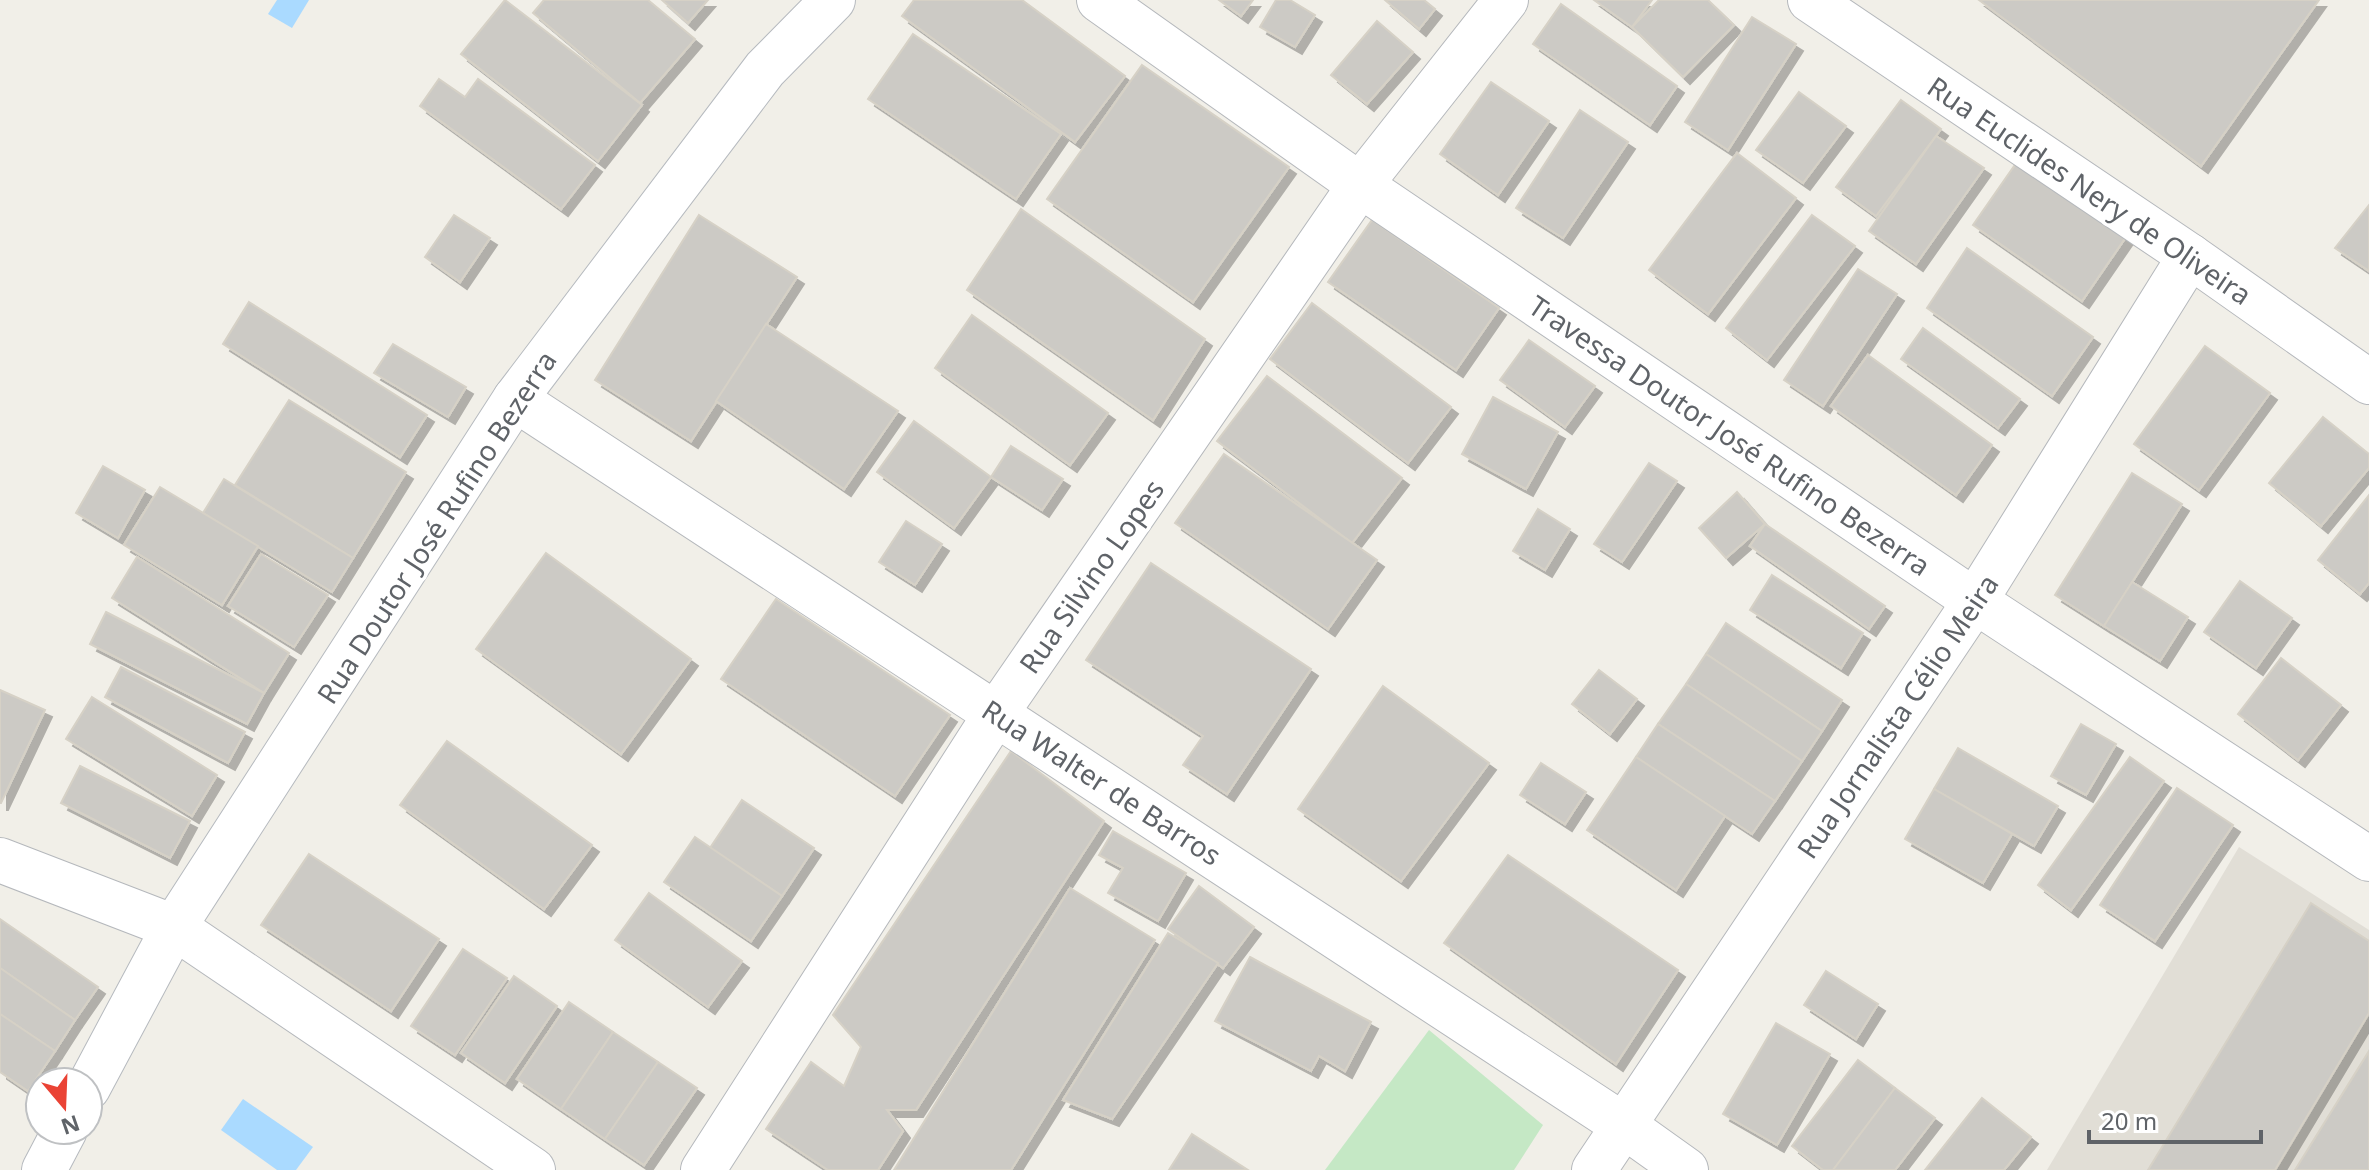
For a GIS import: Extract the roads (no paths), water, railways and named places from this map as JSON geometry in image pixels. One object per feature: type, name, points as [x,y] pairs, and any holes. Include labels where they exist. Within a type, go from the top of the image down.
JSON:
[{"type":"street","name":"Rua Doutor José Rufino Bezerra","points":[[100,1066],[174,927],[515,399],[765,69],[833,0]]},
{"type":"street","name":"Travessa Doutor José Rufino Bezerra","points":[[1099,0],[1360,185],[1975,601],[2369,859]]},
{"type":"street","name":"Rua Silvino Lopes","points":[[703,1170],[997,712],[1360,185],[1506,0]]},
{"type":"street","name":"Rua Euclides Nery de Oliveira","points":[[1810,0],[2190,256],[2369,382]]},
{"type":"street","name":"Rua Jornalista Célio Meira","points":[[1594,1170],[1975,601],[2190,256]]},
{"type":"street","name":"Rua Walter de Barros","points":[[515,399],[997,712],[1623,1125],[1686,1170]]},
{"type":"street","points":[[0,860],[174,927],[533,1170]]},
{"type":"street","points":[[44,1170],[57,1146]]},
{"type":"water","points":[[277,0],[309,0],[292,28],[268,14]]},
{"type":"water","points":[[243,1099],[313,1147],[296,1170],[277,1170],[221,1130]]}]
